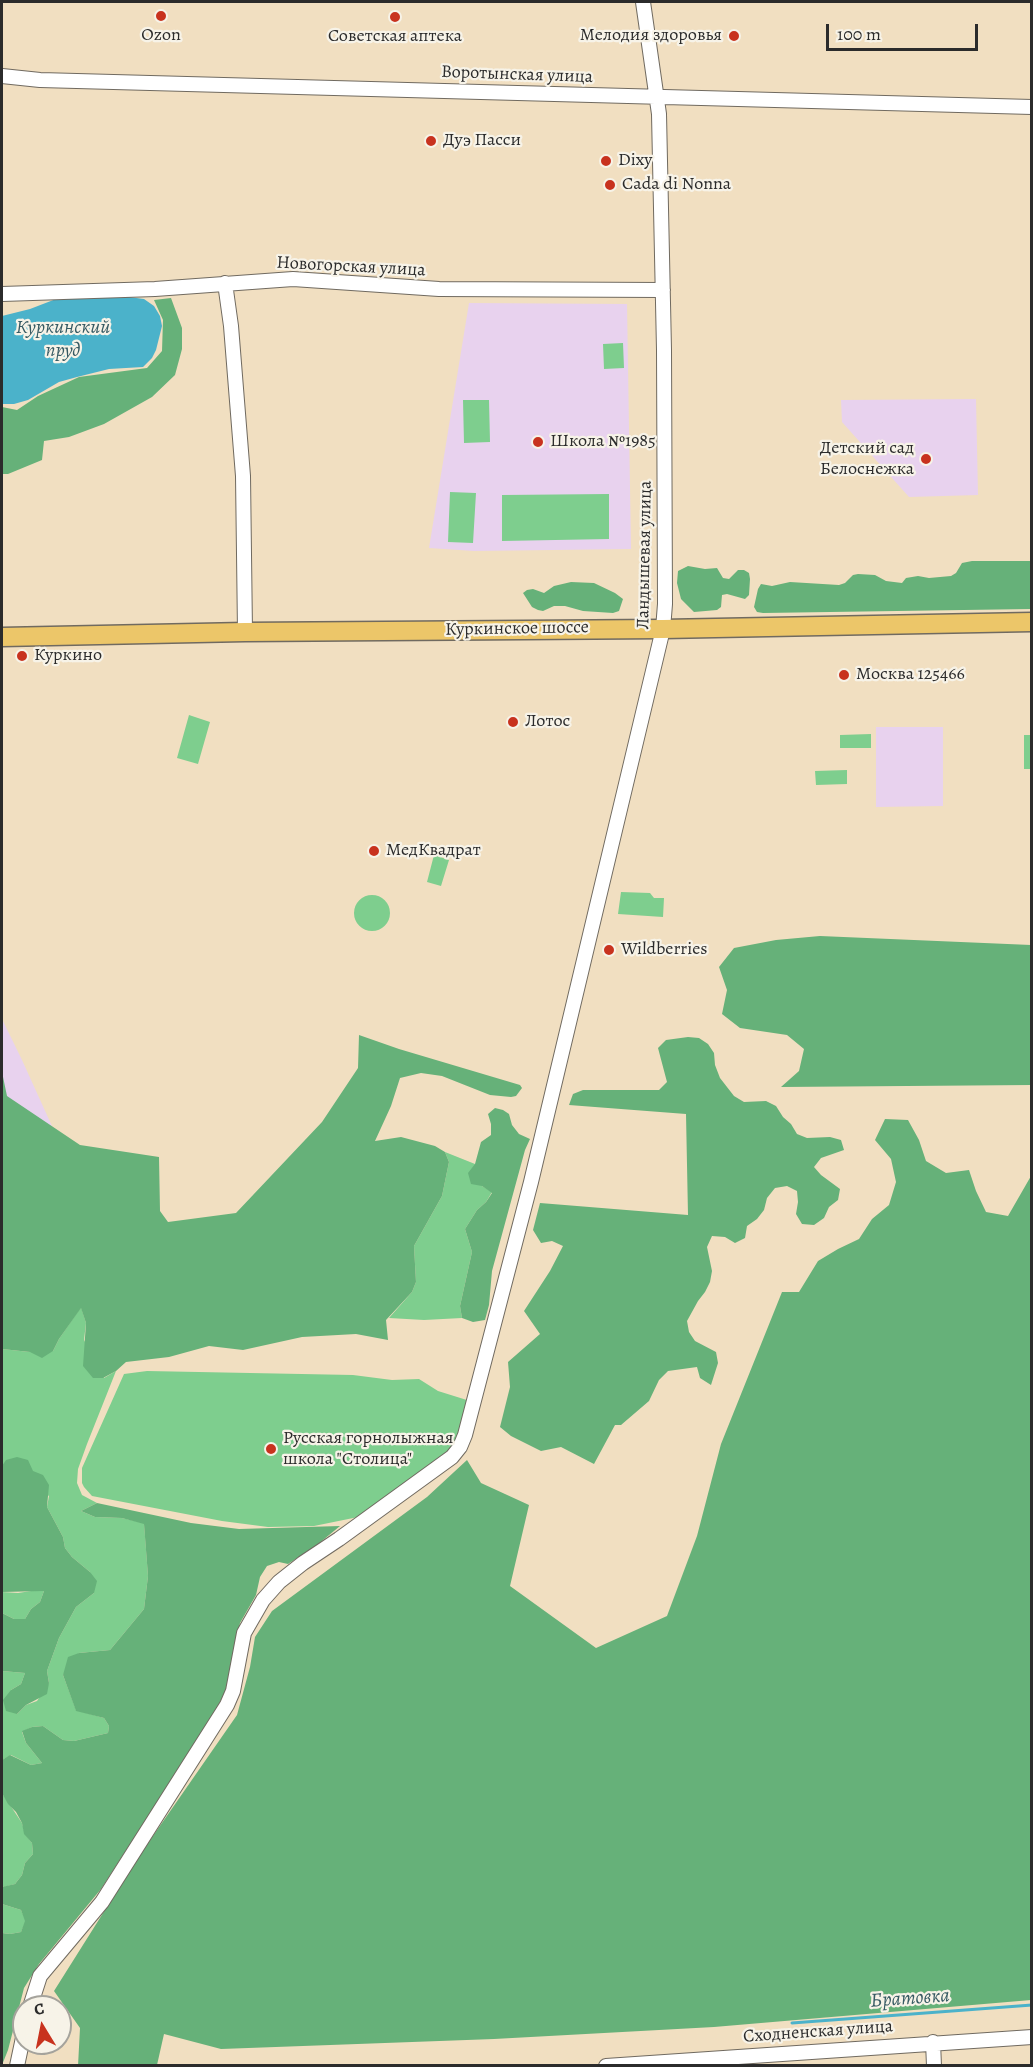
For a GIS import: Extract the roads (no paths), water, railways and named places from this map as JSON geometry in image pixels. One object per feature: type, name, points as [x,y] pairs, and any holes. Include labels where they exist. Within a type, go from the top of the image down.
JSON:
[{"type":"main road","name":"Куркинское шоссе","points":[[2,637],[1032,622]]},
{"type":"street","name":"Ландышевая улица","points":[[34,1995],[40,1976],[102,1902],[227,1705],[233,1691],[244,1633],[263,1600],[279,1582],[303,1563],[452,1457],[460,1447],[473,1407],[552,1098],[663,629],[665,604],[663,290],[659,114],[643,2]]},
{"type":"street","name":"Воротынская улица","points":[[2,76],[40,80],[1032,107]]},
{"type":"street","name":"Новогорская улица","points":[[2,294],[154,289],[293,279],[439,289],[663,290]]},
{"type":"street","points":[[225,283],[231,326],[243,476],[244,632]]},
{"type":"street","name":"Сходненская улица","points":[[606,2066],[1032,2037]]},
{"type":"street","points":[[933,2042],[934,2066]]},
{"type":"water","name":"Куркинский пруд","points":[[121,296],[144,299],[154,306],[160,316],[162,326],[156,350],[143,367],[109,369],[77,377],[59,382],[28,400],[14,404],[2,404],[2,316],[56,299]]},
{"type":"waterway","name":"Братовка","points":[[792,2023],[1032,2005]]},
{"type":"place","name":"Ozon","points":[[161,16]]},
{"type":"place","name":"Советская аптека","points":[[395,17]]},
{"type":"place","name":"Мелодия здоровья","points":[[734,36]]},
{"type":"place","name":"Дуэ Пасси","points":[[431,141]]},
{"type":"place","name":"Dixy","points":[[606,161]]},
{"type":"place","name":"Cada di Nonna","points":[[610,185]]},
{"type":"place","name":"Школа №1985","points":[[538,442]]},
{"type":"place","name":"Детский сад Белоснежка","points":[[926,459]]},
{"type":"place","name":"Куркино","points":[[22,656]]},
{"type":"place","name":"Москва 125466","points":[[844,675]]},
{"type":"place","name":"Лотос","points":[[513,722]]},
{"type":"place","name":"МедКвадрат","points":[[374,851]]},
{"type":"place","name":"Wildberries","points":[[609,950]]},
{"type":"place","name":"Русская горнолыжная школа \"Столица\"","points":[[271,1449]]}]
